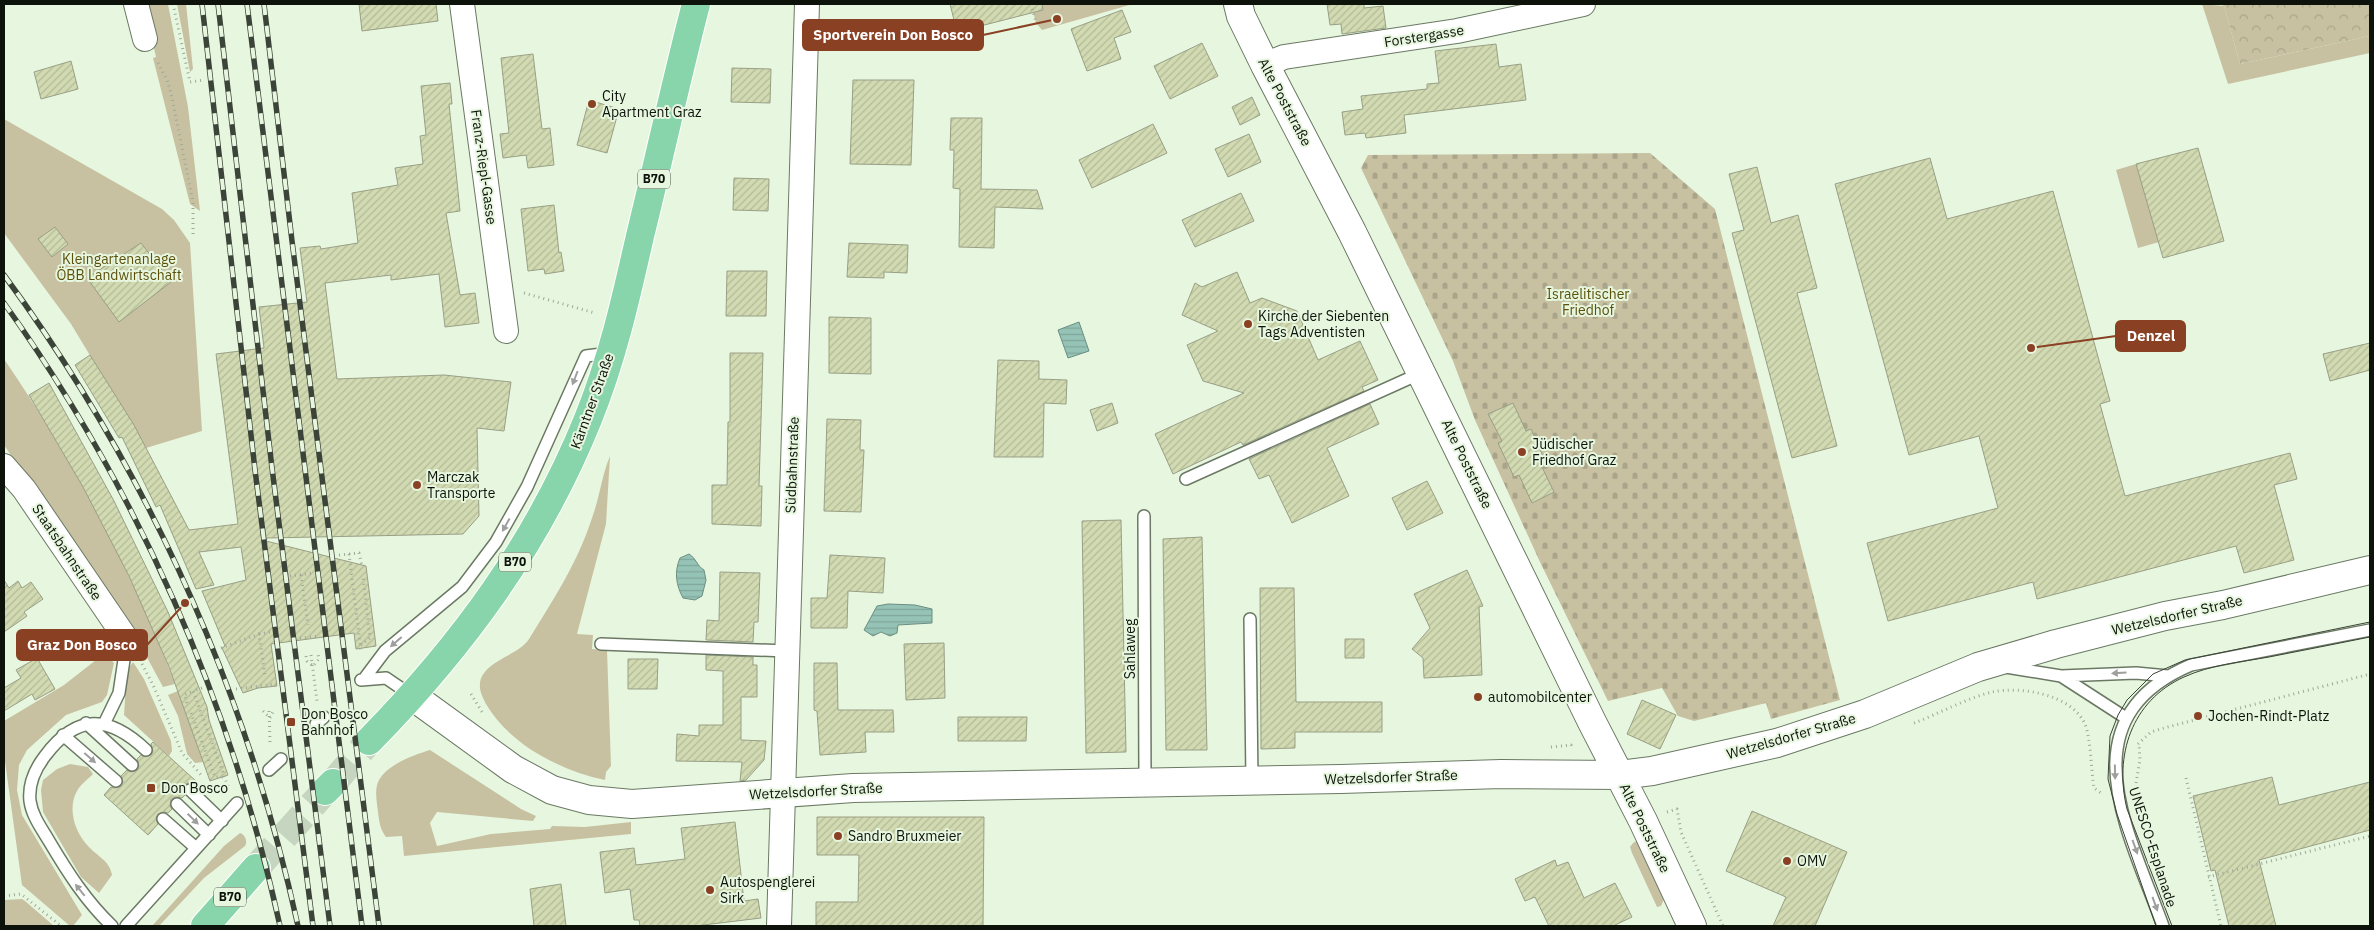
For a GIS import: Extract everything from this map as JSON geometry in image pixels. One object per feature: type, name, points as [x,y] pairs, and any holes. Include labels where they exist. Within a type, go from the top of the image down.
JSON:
[{"type":"main road","name":"Kärntner Straße","points":[[369,740],[411,695],[487,604],[524,548],[564,473],[588,418],[610,354],[630,280],[696,4]]},
{"type":"main road","name":"Alte Poststraße","points":[[1238,4],[1264,65],[1332,192],[1422,373],[1620,775],[1692,926]]},
{"type":"main road","name":"Wetzelsdorfer Straße","points":[[411,695],[513,769],[552,790],[589,800],[632,804],[853,788],[1252,781],[1501,774],[1620,775],[1652,771],[1786,740],[1865,714],[1978,667],[2056,644],[2370,570]]},
{"type":"main road","name":"B70","points":[[205,926],[256,868]]},
{"type":"street","points":[[136,4],[145,39]]},
{"type":"street","name":"Franz-Riepl-Gasse","points":[[462,4],[506,331]]},
{"type":"street","name":"Südbahnstraße","points":[[779,926],[807,4]]},
{"type":"street","name":"Forstergasse","points":[[1264,65],[1284,57],[1457,32],[1541,8],[1583,4]]},
{"type":"street","name":"Staatsbahnstraße","points":[[4,466],[24,489],[127,640]]},
{"type":"lane","points":[[411,695],[386,678],[362,679],[385,651],[462,587],[475,572],[496,542],[527,488],[586,356],[610,354]]},
{"type":"lane","points":[[1186,479],[1422,373]]},
{"type":"lane","name":"Sahlaweg","points":[[1144,516],[1145,782]]},
{"type":"lane","points":[[1250,619],[1252,781]]},
{"type":"lane","points":[[1978,667],[2013,666],[2061,676],[2136,673],[2168,676],[2191,665],[2370,630]]},
{"type":"lane","points":[[104,724],[119,693],[127,640]]},
{"type":"lane","points":[[601,644],[787,651]]},
{"type":"lane","points":[[2061,676],[2126,718]]},
{"type":"lane","name":"UNESCO-Esplanade","points":[[2164,926],[2122,812],[2117,792],[2115,759],[2120,731],[2126,718],[2140,697],[2168,676]]},
{"type":"lane","points":[[86,723],[132,765]]},
{"type":"lane","points":[[112,926],[76,886],[37,820],[30,802],[30,784],[50,749],[63,735],[86,723],[104,724],[125,732],[146,750]]},
{"type":"lane","points":[[63,735],[116,782]]},
{"type":"lane","points":[[269,770],[281,759]]},
{"type":"lane","points":[[190,790],[222,820]]},
{"type":"lane","points":[[126,926],[237,803]]},
{"type":"lane","points":[[177,804],[209,835]]},
{"type":"lane","points":[[163,819],[196,848]]},
{"type":"path","points":[[173,4],[190,82],[204,80]]},
{"type":"path","points":[[1031,4],[1036,23]]},
{"type":"path","points":[[158,63],[171,93],[194,202],[193,235]]},
{"type":"path","points":[[500,286],[598,314]]},
{"type":"path","points":[[339,556],[359,553],[362,566]]},
{"type":"path","points":[[349,554],[361,651]]},
{"type":"path","points":[[290,576],[313,573]]},
{"type":"path","points":[[301,575],[308,625]]},
{"type":"path","points":[[361,646],[370,638],[363,576]]},
{"type":"path","points":[[221,648],[259,634],[270,632]]},
{"type":"path","points":[[259,634],[265,676]]},
{"type":"path","points":[[300,638],[320,636]]},
{"type":"path","points":[[127,640],[154,687],[182,753],[206,781]]},
{"type":"path","points":[[313,666],[319,660],[318,654]]},
{"type":"path","points":[[311,655],[317,697]]},
{"type":"path","points":[[306,656],[307,661],[313,666]]},
{"type":"path","points":[[2140,760],[2139,744],[2150,732],[2370,674]]},
{"type":"path","points":[[236,689],[276,684]]},
{"type":"path","points":[[187,703],[184,695],[202,688]]},
{"type":"path","points":[[193,691],[230,792]]},
{"type":"path","points":[[1964,703],[1993,692],[2042,692],[2060,700],[2078,714],[2088,735]]},
{"type":"path","points":[[270,718],[274,710]]},
{"type":"path","points":[[264,711],[270,718]]},
{"type":"path","points":[[269,711],[270,742]]},
{"type":"path","points":[[191,713],[215,776],[223,777]]},
{"type":"path","points":[[2186,778],[2221,926]]},
{"type":"path","points":[[1677,809],[1681,832],[1723,926]]},
{"type":"path","points":[[2208,877],[2370,836]]},
{"type":"path","points":[[4,896],[21,894],[61,926]]},
{"type":"green space","points":[[144,4],[168,4],[188,107],[200,211],[190,204],[153,58],[156,57]]},
{"type":"green space","points":[[177,4],[186,4],[193,69],[190,72]]},
{"type":"green space","points":[[1031,4],[1133,4],[1042,30],[1036,23]]},
{"type":"green space","points":[[2202,4],[2224,6],[2240,64],[2370,36],[2370,53],[2228,84]]},
{"type":"green space","points":[[2220,4],[2370,4],[2370,36],[2240,64],[2224,6]]},
{"type":"green space","name":"Kleingartenanlage ÖBB Landwirtschaft","points":[[4,119],[162,209],[174,220],[190,243],[202,431],[146,448],[71,324],[4,233]]},
{"type":"green space","name":"Israelitischer Friedhof","points":[[1650,153],[1715,209],[1840,700],[1771,719],[1766,703],[1694,721],[1678,716],[1662,688],[1608,701],[1540,562],[1475,420],[1453,361],[1361,168],[1368,155]]},
{"type":"green space","points":[[2136,164],[2159,242],[2138,248],[2116,170]]},
{"type":"green space","points":[[4,359],[54,436],[99,516],[158,641],[175,684],[163,687],[143,650],[4,445]]},
{"type":"green space","points":[[610,456],[606,524],[577,634],[593,635],[592,649],[607,650],[611,766],[606,772],[605,780],[588,776],[554,763],[522,743],[496,718],[481,694],[480,683],[487,669],[524,645],[557,594],[581,548]]},
{"type":"green space","points":[[105,653],[114,663],[107,695],[102,702],[66,715],[27,750],[19,765],[17,790],[22,815],[82,915],[73,926],[70,926],[22,885],[4,754],[4,721],[64,685]]},
{"type":"green space","points":[[133,662],[144,679],[171,741],[172,751],[169,756],[124,715],[127,671]]},
{"type":"green space","points":[[178,691],[203,762],[195,763],[187,754],[178,716],[168,695]]},
{"type":"green space","points":[[430,750],[521,809],[536,816],[533,821],[437,812],[430,823],[437,846],[491,834],[550,829],[552,826],[585,827],[631,822],[631,834],[404,856],[402,836],[386,837],[381,828],[376,798],[377,785],[385,772],[399,762]]},
{"type":"green space","points":[[70,764],[88,767],[93,774],[77,791],[74,798],[73,813],[76,827],[83,840],[106,862],[111,870],[112,875],[99,893],[81,877],[43,812],[41,790],[43,780],[57,769]]},
{"type":"green space","points":[[240,833],[246,838],[245,846],[204,878],[159,926],[152,926],[224,846]]},
{"type":"green space","points":[[1638,840],[1665,897],[1661,906],[1657,907],[1632,853],[1630,847]]},
{"type":"green space","points":[[22,899],[54,926],[4,926],[4,900]]},
{"type":"water","points":[[1079,322],[1089,351],[1068,358],[1058,330]]},
{"type":"water","points":[[689,554],[704,570],[706,580],[702,596],[695,600],[683,598],[677,578],[680,558]]},
{"type":"water","points":[[888,604],[915,605],[932,609],[932,623],[898,625],[897,633],[890,636],[881,632],[873,636],[864,630],[877,606]]},
{"type":"building","points":[[359,4],[436,4],[438,21],[362,31]]},
{"type":"building","points":[[950,4],[1042,4],[1043,10],[957,32]]},
{"type":"building","points":[[1327,4],[1364,4],[1364,8],[1383,6],[1386,28],[1342,34],[1341,24],[1330,25]]},
{"type":"building","points":[[1122,10],[1131,32],[1114,38],[1121,59],[1087,71],[1071,29]]},
{"type":"building","points":[[1202,43],[1218,76],[1170,99],[1154,66]]},
{"type":"building","points":[[1496,44],[1499,67],[1521,64],[1526,100],[1404,115],[1406,133],[1366,138],[1365,133],[1345,135],[1342,112],[1363,109],[1361,96],[1427,89],[1427,84],[1439,83],[1435,51]]},
{"type":"building","points":[[533,54],[542,129],[550,128],[554,165],[528,168],[526,155],[503,158],[500,134],[509,133],[501,58]]},
{"type":"building","points":[[71,61],[78,89],[41,99],[34,72]]},
{"type":"building","points":[[732,68],[771,69],[770,103],[731,102]]},
{"type":"building","points":[[853,80],[914,80],[911,165],[850,164]]},
{"type":"building","points":[[450,83],[452,104],[449,104],[460,211],[446,213],[460,295],[475,293],[479,323],[445,327],[439,274],[391,280],[391,275],[325,283],[337,379],[444,375],[511,382],[504,431],[477,428],[479,516],[463,534],[267,538],[266,541],[366,566],[376,646],[356,649],[354,633],[271,644],[277,686],[258,688],[243,693],[222,648],[225,646],[202,591],[246,580],[241,547],[199,552],[214,585],[196,589],[160,505],[156,507],[122,437],[119,438],[75,365],[90,355],[134,425],[189,530],[238,524],[216,354],[264,348],[259,307],[307,302],[300,248],[320,246],[321,249],[358,243],[352,193],[398,185],[395,168],[423,164],[420,136],[426,135],[421,86]]},
{"type":"building","points":[[1252,97],[1260,115],[1240,125],[1232,107]]},
{"type":"building","points":[[589,100],[619,109],[607,153],[577,145]]},
{"type":"building","points":[[951,118],[982,118],[981,189],[1037,190],[1043,209],[995,207],[994,248],[959,247],[960,189],[953,188],[954,150],[950,150]]},
{"type":"building","points":[[1153,124],[1167,153],[1092,188],[1079,160]]},
{"type":"building","points":[[1249,134],[1261,162],[1228,177],[1215,149]]},
{"type":"building","points":[[2198,148],[2224,241],[2163,258],[2136,164]]},
{"type":"building","points":[[1930,158],[1947,219],[2053,191],[2110,401],[2100,404],[2125,496],[2290,453],[2297,479],[2274,485],[2294,560],[2244,573],[2236,546],[2037,599],[2033,582],[1888,621],[1867,543],[1998,508],[1979,436],[1909,455],[1835,184]]},
{"type":"building","points":[[1757,167],[1771,223],[1798,215],[1817,288],[1797,293],[1837,446],[1792,458],[1732,233],[1744,230],[1729,174]]},
{"type":"building","points":[[734,178],[769,179],[768,211],[733,210]]},
{"type":"building","points":[[1241,193],[1254,221],[1195,247],[1182,220]]},
{"type":"building","points":[[554,205],[559,253],[561,252],[564,271],[545,274],[544,269],[528,271],[521,209]]},
{"type":"building","points":[[55,227],[68,244],[52,257],[38,239]]},
{"type":"building","points":[[141,243],[171,282],[119,322],[87,278]]},
{"type":"building","points":[[849,243],[908,245],[907,273],[884,272],[884,278],[847,277]]},
{"type":"building","points":[[727,271],[767,271],[766,316],[726,316]]},
{"type":"building","points":[[1237,272],[1250,303],[1262,298],[1297,311],[1318,360],[1360,341],[1378,380],[1362,387],[1364,391],[1243,445],[1241,442],[1173,474],[1155,434],[1244,393],[1203,381],[1187,345],[1218,331],[1182,315],[1195,283],[1202,287]]},
{"type":"building","points":[[829,317],[871,318],[871,374],[829,373]]},
{"type":"building","points":[[2370,343],[2370,370],[2330,381],[2323,354]]},
{"type":"building","points":[[730,353],[763,353],[759,486],[762,486],[761,526],[712,524],[712,485],[727,485],[728,422],[730,422]]},
{"type":"building","points":[[998,360],[1039,361],[1039,379],[1067,380],[1066,404],[1044,403],[1043,457],[994,457]]},
{"type":"building","points":[[49,383],[114,501],[168,612],[207,707],[209,720],[228,775],[210,781],[169,667],[129,576],[83,487],[29,395]]},
{"type":"building","points":[[1112,403],[1118,423],[1097,431],[1090,410]]},
{"type":"building","name":"Jüdischer Friedhof Graz","points":[[1513,403],[1526,431],[1531,429],[1545,461],[1540,463],[1554,492],[1532,503],[1519,475],[1514,477],[1498,443],[1502,441],[1488,414]]},
{"type":"building","points":[[1370,404],[1379,424],[1327,448],[1349,496],[1292,523],[1269,475],[1259,479],[1249,459]]},
{"type":"building","points":[[827,419],[861,420],[860,450],[864,450],[861,512],[824,511]]},
{"type":"building","points":[[1427,481],[1443,513],[1407,530],[1392,498]]},
{"type":"building","points":[[1121,520],[1126,752],[1086,753],[1082,521]]},
{"type":"building","points":[[1202,537],[1207,750],[1166,750],[1163,539]]},
{"type":"building","points":[[830,555],[885,558],[883,593],[848,591],[847,628],[811,628],[811,598],[827,598]]},
{"type":"building","points":[[1467,570],[1483,606],[1479,607],[1482,675],[1424,678],[1423,658],[1412,649],[1430,628],[1414,594]]},
{"type":"building","points":[[720,572],[760,573],[758,622],[754,622],[753,642],[706,640],[707,620],[719,621]]},
{"type":"building","points":[[4,580],[9,588],[18,581],[22,588],[31,582],[43,599],[24,612],[27,616],[4,632]]},
{"type":"building","points":[[1260,588],[1294,588],[1296,702],[1382,702],[1382,732],[1295,732],[1295,748],[1261,749]]},
{"type":"building","points":[[1345,639],[1364,639],[1364,658],[1345,658]]},
{"type":"building","points":[[944,643],[945,698],[906,700],[904,644]]},
{"type":"building","points":[[706,655],[753,657],[753,665],[757,665],[757,697],[741,697],[741,740],[766,741],[764,760],[746,780],[740,781],[742,762],[676,761],[677,734],[699,736],[699,725],[723,725],[723,671],[706,670]]},
{"type":"building","points":[[37,658],[55,689],[35,700],[32,694],[4,711],[4,688],[21,678],[16,670]]},
{"type":"building","points":[[628,659],[658,659],[657,689],[628,689]]},
{"type":"building","points":[[814,663],[837,663],[838,710],[893,710],[894,732],[865,732],[866,752],[820,755],[817,711],[814,710]]},
{"type":"building","points":[[1642,700],[1676,715],[1660,749],[1627,734]]},
{"type":"building","points":[[958,717],[1027,717],[1026,741],[958,741]]},
{"type":"building","points":[[153,742],[197,782],[184,785],[183,792],[185,795],[182,798],[175,797],[171,799],[170,806],[172,809],[168,813],[158,814],[156,818],[158,824],[148,835],[104,795],[111,787],[121,786],[123,782],[121,776],[127,770],[131,772],[137,770],[139,766],[137,759],[141,755],[145,757],[151,755],[153,751],[151,744]]},
{"type":"building","points":[[2272,777],[2279,805],[2370,782],[2370,830],[2259,860],[2276,926],[2229,926],[2215,870],[2211,871],[2193,796]]},
{"type":"building","name":"OMV","points":[[1752,811],[1847,852],[1815,926],[1773,926],[1786,897],[1726,871]]},
{"type":"building","points":[[817,817],[984,817],[983,926],[816,926],[816,902],[858,902],[859,855],[817,855]]},
{"type":"building","points":[[735,822],[744,901],[758,899],[761,918],[695,926],[640,926],[639,920],[634,920],[630,889],[605,893],[600,852],[634,848],[636,865],[685,859],[681,828]]},
{"type":"building","points":[[1555,860],[1557,866],[1568,862],[1584,898],[1615,883],[1632,917],[1613,926],[1549,926],[1535,897],[1525,901],[1515,879]]},
{"type":"building","points":[[561,884],[566,926],[534,926],[530,889]]},
{"type":"tunnel","points":[[333,783],[369,741]]},
{"type":"tunnel","points":[[256,868],[325,791]]},
{"type":"tram line","points":[[2156,926],[2117,814],[2108,779],[2110,736],[2118,715],[2127,700],[2153,674],[2185,660],[2370,622]]},
{"type":"tram line","points":[[2172,926],[2127,809],[2123,769],[2125,750],[2139,715],[2151,700],[2166,687],[2194,673],[2226,664],[2370,637]]},
{"type":"railway","points":[[202,4],[255,470],[313,926]]},
{"type":"railway","points":[[218,4],[272,468],[330,926]]},
{"type":"railway","points":[[247,4],[362,926]]},
{"type":"railway","points":[[264,4],[292,241],[379,926]]},
{"type":"railway","points":[[4,275],[56,350],[103,426],[147,505],[186,585],[220,668],[250,752],[276,838],[298,926]]},
{"type":"railway","points":[[4,303],[52,374],[97,448],[137,523],[174,601],[206,680],[235,760],[260,843],[280,926]]},
{"type":"place","name":"Sportverein Don Bosco","points":[[1057,19]]},
{"type":"place","name":"City Apartment Graz","points":[[592,104]]},
{"type":"place","name":"Kirche der Siebenten Tags Adventisten","points":[[1248,324]]},
{"type":"place","name":"Denzel","points":[[2031,348]]},
{"type":"place","name":"Jüdischer Friedhof Graz","points":[[1522,452]]},
{"type":"place","name":"Marczak Transporte","points":[[417,485]]},
{"type":"place","name":"Graz Don Bosco","points":[[185,603]]},
{"type":"place","name":"automobilcenter","points":[[1478,697]]},
{"type":"place","name":"Jochen-Rindt-Platz","points":[[2198,716]]},
{"type":"place","name":"Don Bosco Bahnhof","points":[[291,722]]},
{"type":"place","name":"Don Bosco","points":[[151,788]]},
{"type":"place","name":"Sandro Bruxmeier","points":[[838,836]]},
{"type":"place","name":"OMV","points":[[1787,861]]},
{"type":"place","name":"Autospenglerei Sirk","points":[[710,890]]}]
